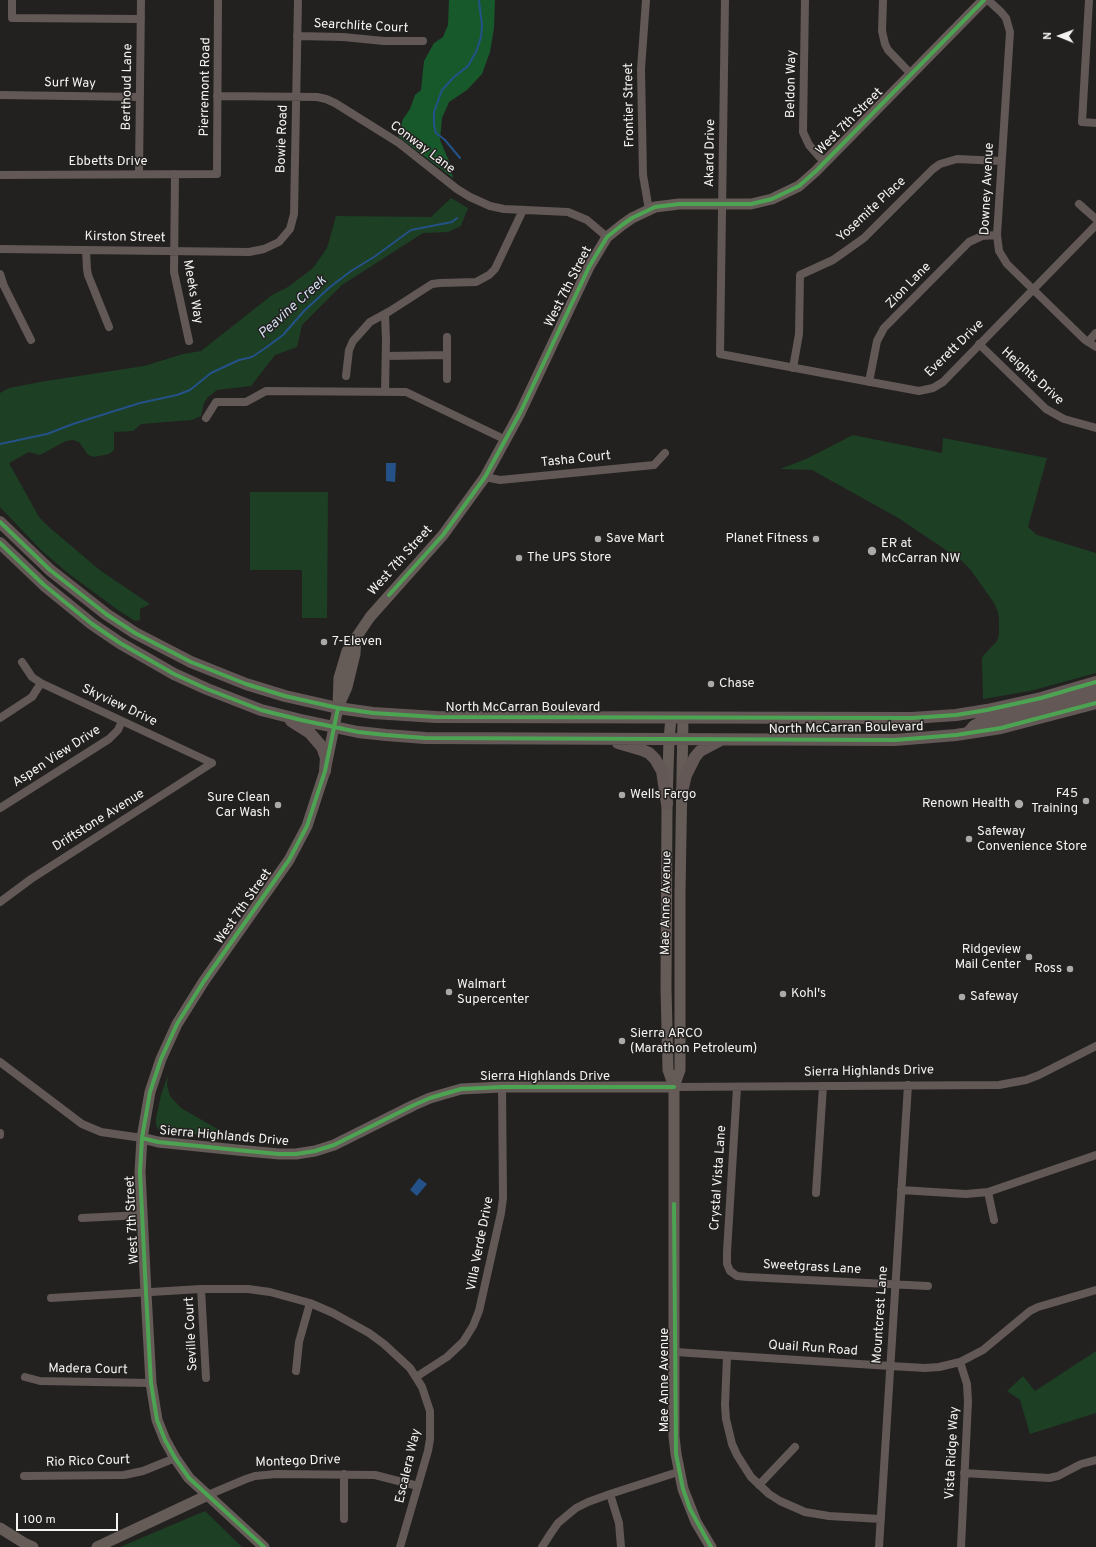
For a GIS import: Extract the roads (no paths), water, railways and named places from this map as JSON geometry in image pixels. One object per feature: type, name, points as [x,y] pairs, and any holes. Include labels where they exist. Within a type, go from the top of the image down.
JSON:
[{"type":"main road","name":"West 7th Street","points":[[264,1547],[190,1478],[175,1458],[165,1440],[157,1420],[151,1383],[146,1293],[140,1172],[142,1138],[150,1092],[169,1041],[185,1010],[297,848],[309,821],[325,771],[335,727],[338,708],[337,692],[340,672],[347,651],[370,616],[443,535],[485,477],[520,413],[589,267],[607,237],[622,225],[649,210],[666,205],[751,204],[782,195],[799,186],[984,0]]},
{"type":"main road","name":"North McCarran Boulevard","points":[[0,522],[50,570],[106,614],[135,633],[191,662],[246,684],[285,696],[338,708],[374,713],[436,717],[860,719],[937,717],[1016,704],[1096,682]]},
{"type":"main road","name":"North McCarran Boulevard","points":[[0,543],[49,589],[92,624],[120,643],[168,671],[207,689],[261,710],[285,717],[386,736],[601,739],[895,740],[931,738],[968,733],[1029,721],[1096,703]]},
{"type":"main road","points":[[968,733],[974,726],[983,721],[1034,711],[1096,693]]},
{"type":"main road","points":[[285,717],[318,740],[326,758],[325,771]]},
{"type":"main road","name":"Mae Anne Avenue","points":[[677,718],[682,739],[682,792],[680,893],[680,1070],[674,1087],[674,1436],[678,1472],[690,1509],[711,1547]]},
{"type":"main road","name":"Mae Anne Avenue","points":[[674,1087],[668,1070],[666,988],[667,804],[669,739],[677,718]]},
{"type":"main road","points":[[601,739],[642,750],[652,756],[659,764],[662,771],[667,804]]},
{"type":"main road","points":[[682,792],[690,765],[700,751],[724,740],[741,739]]},
{"type":"main road","name":"Sierra Highlands Drive","points":[[142,1138],[158,1142],[279,1154],[296,1154],[315,1151],[334,1145],[430,1098],[461,1089],[502,1086],[674,1087]]},
{"type":"main road","name":"Montego Drive","points":[[97,1547],[208,1495]]},
{"type":"main road","points":[[0,1528],[33,1547]]},
{"type":"street","points":[[12,0],[12,18],[141,19]]},
{"type":"street","name":"Berthoud Lane","points":[[139,174],[141,0]]},
{"type":"street","name":"Pierremont Road","points":[[217,174],[218,0]]},
{"type":"street","name":"Bowie Road","points":[[249,252],[267,248],[279,242],[285,236],[292,222],[297,97],[298,0]]},
{"type":"street","name":"Frontier Street","points":[[646,0],[641,69],[643,175],[649,210]]},
{"type":"street","name":"Akard Drive","points":[[720,354],[725,0]]},
{"type":"street","name":"Beldon Way","points":[[805,0],[803,132],[809,145],[824,162]]},
{"type":"street","points":[[883,0],[882,31],[885,44],[888,50],[911,74]]},
{"type":"street","name":"Downey Avenue","points":[[988,0],[1006,18],[1010,32],[997,235],[999,251],[1002,258],[1033,289],[1088,342],[1096,347]]},
{"type":"street","points":[[1089,0],[1082,122],[1096,123]]},
{"type":"street","name":"Searchlite Court","points":[[297,36],[344,37],[384,41],[423,41]]},
{"type":"street","name":"Surf Way","points":[[0,95],[140,97]]},
{"type":"street","name":"Conway Lane","points":[[217,96],[317,97],[335,103],[399,143],[457,189],[470,197],[490,206],[504,209],[568,212],[587,220],[607,237]]},
{"type":"street","name":"Yosemite Place","points":[[793,368],[799,334],[800,275],[834,260],[859,242],[933,169],[940,164],[957,159],[1002,161]]},
{"type":"street","name":"Meeks Way","points":[[175,174],[174,272],[189,341]]},
{"type":"street","name":"Ebbetts Drive","points":[[0,175],[217,174]]},
{"type":"street","points":[[1079,204],[1096,219]]},
{"type":"street","points":[[346,376],[349,350],[353,341],[370,322],[432,284],[476,282],[490,275],[495,268],[523,210]]},
{"type":"street","name":"Everett Drive","points":[[720,354],[919,391],[933,388],[943,382],[1096,225]]},
{"type":"street","name":"Zion Lane","points":[[869,382],[877,341],[884,328],[969,242],[982,236],[997,235]]},
{"type":"street","name":"Kirston Street","points":[[0,249],[249,252]]},
{"type":"street","points":[[86,250],[88,275],[110,327]]},
{"type":"street","points":[[0,274],[4,286],[31,340]]},
{"type":"street","points":[[385,314],[385,392]]},
{"type":"street","points":[[1088,342],[1096,333]]},
{"type":"street","points":[[446,337],[447,379]]},
{"type":"street","name":"Heights Drive","points":[[979,344],[1046,409],[1064,419],[1096,428]]},
{"type":"street","points":[[386,356],[447,355]]},
{"type":"street","points":[[206,418],[216,402],[246,402],[266,391],[406,392],[506,440]]},
{"type":"street","name":"Tasha Court","points":[[485,477],[500,480],[654,465],[665,452]]},
{"type":"street","name":"Skyview Drive","points":[[22,662],[32,677],[41,683],[212,763]]},
{"type":"street","points":[[0,718],[32,697],[41,683]]},
{"type":"street","name":"Aspen View Drive","points":[[0,808],[109,739],[118,730],[122,721]]},
{"type":"street","name":"Driftstone Avenue","points":[[0,902],[30,879],[212,763]]},
{"type":"street","name":"Sierra Highlands Drive","points":[[674,1087],[999,1085],[1012,1083],[1039,1075],[1096,1046]]},
{"type":"street","name":"Sierra Highlands Drive","points":[[0,1062],[82,1124],[101,1132],[142,1138]]},
{"type":"street","name":"Mountcrest Lane","points":[[879,1547],[908,1085]]},
{"type":"street","name":"Villa Verde Drive","points":[[416,1377],[447,1357],[463,1342],[473,1326],[479,1311],[501,1213],[502,1086]]},
{"type":"street","points":[[816,1193],[823,1086]]},
{"type":"street","name":"Crystal Vista Lane","points":[[730,1271],[727,1264],[727,1252],[737,1087]]},
{"type":"street","points":[[901,1190],[966,1194],[988,1192],[1096,1155]]},
{"type":"street","points":[[988,1192],[994,1220]]},
{"type":"street","points":[[82,1218],[142,1215]]},
{"type":"street","name":"Sweetgrass Lane","points":[[730,1271],[737,1276],[747,1277],[928,1286]]},
{"type":"street","name":"Escalera Way","points":[[51,1298],[201,1289],[248,1289],[277,1294],[310,1303],[333,1313],[368,1333],[401,1358],[416,1377],[427,1399],[431,1424],[430,1439],[400,1547]]},
{"type":"street","name":"Seville Court","points":[[201,1289],[206,1378]]},
{"type":"street","name":"Quail Run Road","points":[[674,1352],[925,1368],[939,1367],[960,1362],[983,1350],[1030,1311],[1038,1307],[1096,1290]]},
{"type":"street","points":[[296,1371],[299,1342],[310,1303]]},
{"type":"street","points":[[728,1356],[725,1406],[728,1432],[737,1456],[759,1485],[780,1501],[805,1512],[829,1516],[881,1519]]},
{"type":"street","name":"Vista Ridge Way","points":[[960,1362],[967,1384],[968,1393],[961,1547]]},
{"type":"street","name":"Madera Court","points":[[25,1377],[40,1381],[151,1383]]},
{"type":"street","points":[[759,1485],[795,1447]]},
{"type":"street","name":"Rio Rico Court","points":[[24,1476],[124,1476],[143,1471],[175,1458]]},
{"type":"street","points":[[964,1473],[1049,1478],[1062,1475],[1081,1464],[1096,1460]]},
{"type":"street","points":[[542,1547],[551,1533],[567,1515],[588,1502],[678,1472]]},
{"type":"street","name":"Montego Drive","points":[[208,1495],[246,1479],[266,1474],[375,1475],[418,1486]]},
{"type":"street","points":[[344,1474],[344,1519]]},
{"type":"street","points":[[610,1494],[619,1523],[620,1547]]},
{"type":"water","points":[[386,463],[396,463],[395,482],[386,481]]},
{"type":"water","points":[[419,1178],[427,1184],[417,1196],[410,1190]]},
{"type":"waterway","name":"Peavine Creek","points":[[460,158],[445,140],[436,133],[434,125],[434,112],[442,90],[454,77],[468,66],[476,52],[481,37],[482,26],[479,0]]},
{"type":"waterway","name":"Peavine Creek","points":[[0,444],[47,434],[73,424],[140,403],[177,395],[190,390],[211,373],[239,360],[252,357],[264,349],[283,335],[304,311],[330,287],[411,230],[452,222],[457,218]]},
{"type":"place","name":"Save Mart","points":[[598,539]]},
{"type":"place","name":"Planet Fitness","points":[[816,539]]},
{"type":"place","name":"ER at McCarran NW","points":[[872,551]]},
{"type":"place","name":"The UPS Store","points":[[519,558]]},
{"type":"place","name":"7-Eleven","points":[[324,642]]},
{"type":"place","name":"Chase","points":[[711,684]]},
{"type":"place","name":"Wells Fargo","points":[[622,795]]},
{"type":"place","name":"F45 Training","points":[[1086,801]]},
{"type":"place","name":"Renown Health","points":[[1019,804]]},
{"type":"place","name":"Sure Clean Car Wash","points":[[278,805]]},
{"type":"place","name":"Safeway Convenience Store","points":[[969,839]]},
{"type":"place","name":"Ridgeview Mail Center","points":[[1029,957]]},
{"type":"place","name":"Ross","points":[[1070,969]]},
{"type":"place","name":"Walmart Supercenter","points":[[449,992]]},
{"type":"place","name":"Kohl's","points":[[783,994]]},
{"type":"place","name":"Safeway","points":[[962,997]]},
{"type":"place","name":"Sierra ARCO (Marathon Petroleum)","points":[[622,1041]]}]
